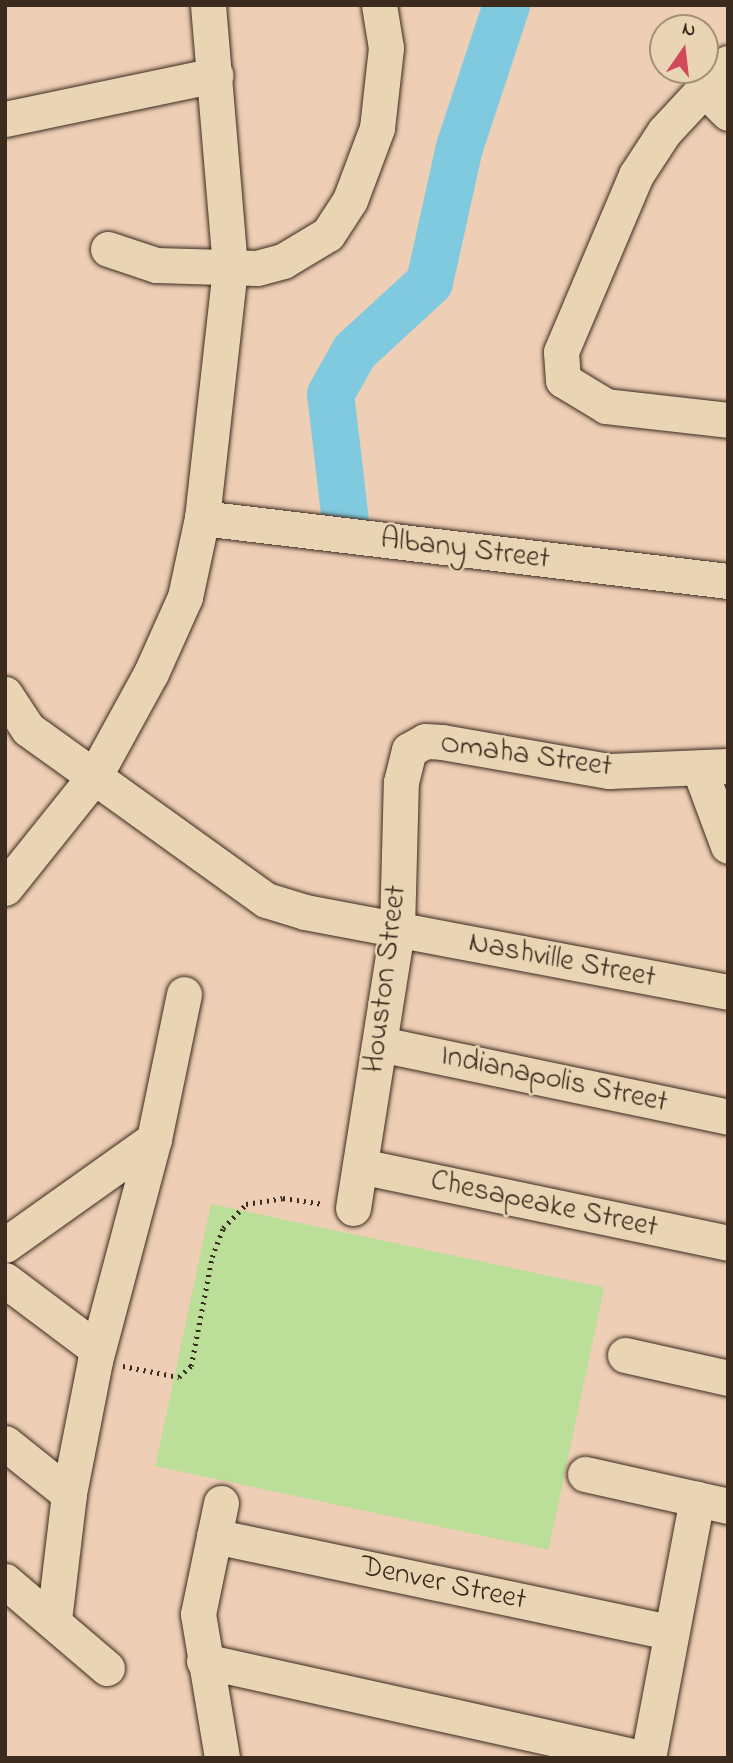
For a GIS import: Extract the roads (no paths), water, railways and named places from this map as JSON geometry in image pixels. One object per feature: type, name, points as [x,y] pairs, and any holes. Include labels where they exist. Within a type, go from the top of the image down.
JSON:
[{"type":"street","points":[[5,888],[94,777],[151,673],[185,597],[202,518],[230,267],[208,5]]},
{"type":"street","points":[[108,249],[156,265],[230,267],[283,261],[328,234],[350,200],[377,128],[386,48],[379,5]]},
{"type":"street","points":[[728,63],[664,132],[636,175],[561,352],[563,380],[606,406],[728,420]]},
{"type":"street","points":[[5,119],[215,75]]},
{"type":"street","points":[[703,88],[728,113]]},
{"type":"street","name":"Albany Street","points":[[202,518],[728,581]]},
{"type":"street","name":"Nashville Street","points":[[5,694],[28,729],[266,900],[397,930],[728,992]]},
{"type":"street","name":"Omaha Street","points":[[410,750],[425,741],[583,768],[714,767]]},
{"type":"street","name":"Houston Street","points":[[353,1208],[397,930],[401,782],[410,750]]},
{"type":"street","points":[[714,767],[728,846]]},
{"type":"street","points":[[54,1620],[69,1494],[96,1355],[154,1139],[184,994]]},
{"type":"street","name":"Indianapolis Street","points":[[380,1044],[728,1117]]},
{"type":"street","points":[[5,1245],[154,1139]]},
{"type":"street","name":"Chesapeake Street","points":[[360,1166],[728,1243]]},
{"type":"street","points":[[5,1280],[96,1355]]},
{"type":"street","points":[[625,1355],[728,1378]]},
{"type":"street","points":[[5,1443],[69,1494]]},
{"type":"street","points":[[584,1474],[712,1502],[671,1632],[648,1758]]},
{"type":"street","name":"Denver Street","points":[[204,1661],[198,1614],[218,1520],[671,1632]]},
{"type":"street","points":[[5,1581],[54,1620],[107,1668]]},
{"type":"street","points":[[222,1757],[204,1661],[640,1758]]},
{"type":"waterway","points":[[345,521],[330,394],[354,351],[429,282],[459,147],[506,5]]}]
